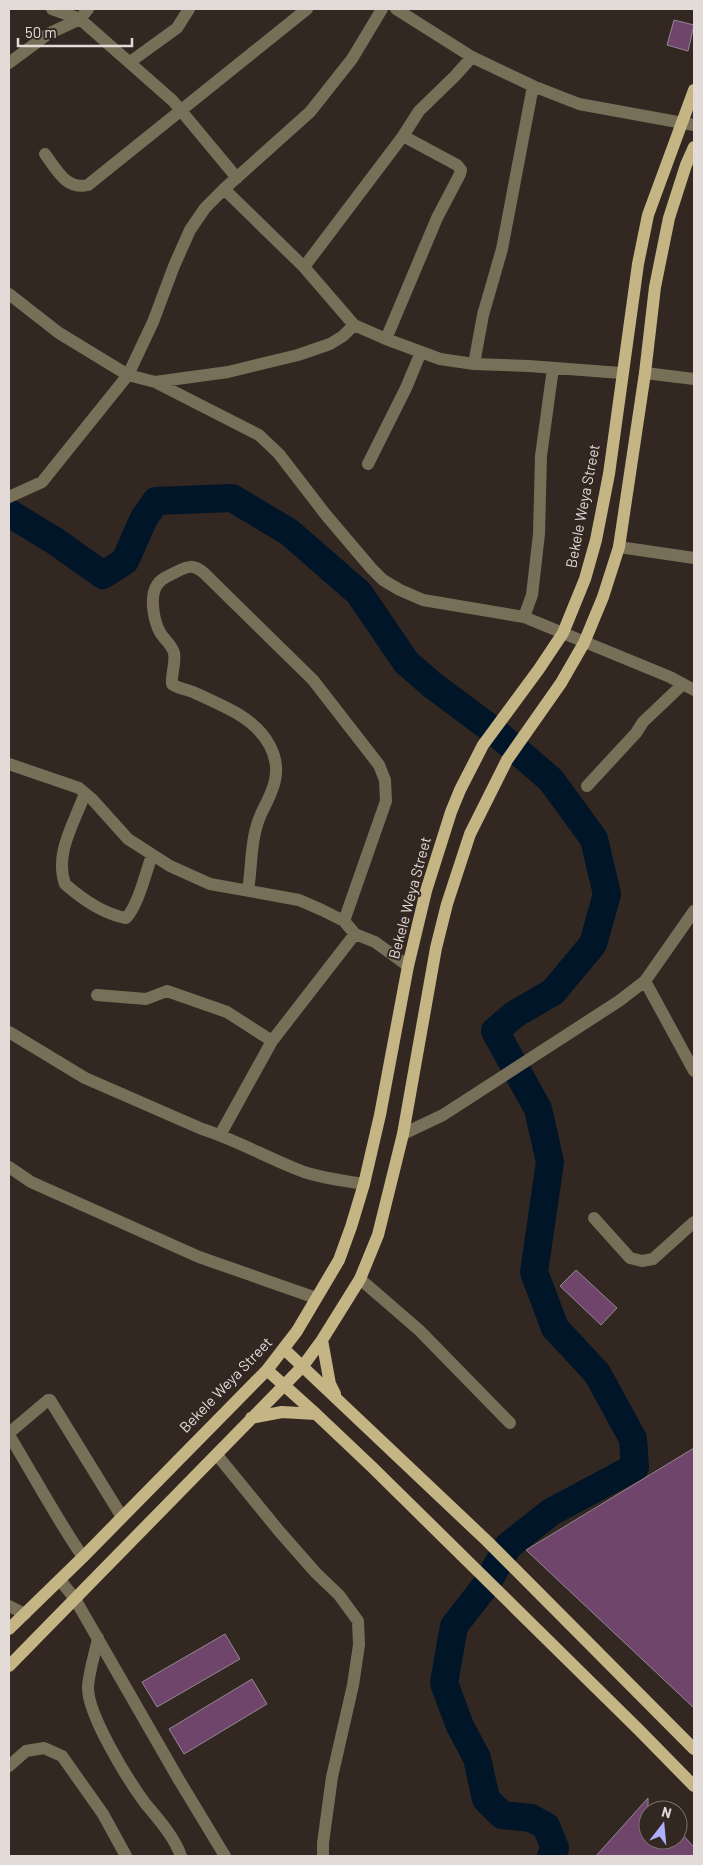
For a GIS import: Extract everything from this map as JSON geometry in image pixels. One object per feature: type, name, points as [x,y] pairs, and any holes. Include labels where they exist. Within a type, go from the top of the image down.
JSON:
[{"type":"main road","name":"Bekele Weya Street","points":[[9,1630],[267,1370],[284,1349],[339,1260],[364,1184],[380,1115],[408,966],[426,891],[451,812],[483,745],[563,633],[585,579],[596,540],[609,474],[621,373],[638,264],[648,215],[694,90]]},
{"type":"main road","points":[[9,1666],[303,1366],[322,1340],[360,1279],[378,1235],[403,1134],[436,948],[447,904],[470,834],[507,760],[560,683],[584,643],[603,597],[619,547],[645,374],[655,287],[669,218],[686,165],[694,147]]},
{"type":"main road","points":[[322,1340],[330,1384],[337,1399]]},
{"type":"main road","points":[[284,1349],[487,1541],[694,1749]]},
{"type":"main road","points":[[267,1370],[316,1414],[476,1572],[693,1781]]},
{"type":"main road","points":[[251,1418],[282,1412],[316,1414]]},
{"type":"street","points":[[52,9],[80,19],[173,101],[237,178]]},
{"type":"street","points":[[9,63],[48,34],[80,19],[88,9]]},
{"type":"street","points":[[130,62],[176,28],[189,9]]},
{"type":"street","points":[[45,154],[68,184],[79,187],[88,185],[307,9]]},
{"type":"street","points":[[9,497],[42,482],[128,375],[190,230],[205,208],[310,112],[352,59],[382,9]]},
{"type":"street","points":[[396,9],[472,57],[533,86],[579,104],[694,125]]},
{"type":"street","points":[[304,267],[402,136],[418,111],[472,57]]},
{"type":"street","points":[[474,364],[483,315],[502,249],[533,86]]},
{"type":"street","points":[[386,339],[437,218],[461,170],[457,165],[402,136]]},
{"type":"street","points":[[224,189],[304,267],[354,325],[440,359],[474,364],[621,373]]},
{"type":"street","points":[[9,294],[59,333],[128,375],[155,382],[259,435],[279,454],[326,515],[383,580],[423,600],[524,617],[670,677],[694,690]]},
{"type":"street","points":[[155,382],[228,372],[298,355],[330,344],[343,336],[354,325]]},
{"type":"street","points":[[368,464],[406,388],[421,352]]},
{"type":"street","points":[[524,617],[532,595],[539,534],[541,456],[553,368]]},
{"type":"street","points":[[645,374],[694,380]]},
{"type":"street","points":[[619,547],[694,558]]},
{"type":"street","points":[[248,890],[251,876],[252,845],[257,824],[275,781],[274,756],[269,740],[254,725],[238,714],[192,692],[177,688],[172,684],[171,678],[175,655],[154,618],[154,601],[156,587],[162,580],[188,566],[196,566],[204,573],[313,680],[379,765],[385,780],[386,801],[344,921]]},
{"type":"street","points":[[587,786],[636,733],[643,722],[682,684]]},
{"type":"street","points":[[9,764],[79,788],[92,799],[128,839],[170,866],[210,884],[299,900],[344,921],[355,934],[375,942],[408,966]]},
{"type":"street","points":[[85,793],[78,815],[68,835],[62,858],[65,884],[93,904],[126,918],[134,906],[152,855]]},
{"type":"street","points":[[403,1134],[443,1115],[619,1002],[644,981],[694,911]]},
{"type":"street","points":[[220,1135],[272,1041],[355,934]]},
{"type":"street","points":[[644,981],[694,1071]]},
{"type":"street","points":[[97,995],[146,999],[167,992],[227,1012],[272,1041]]},
{"type":"street","points":[[9,1032],[85,1078],[202,1129],[305,1172],[341,1181],[364,1184]]},
{"type":"street","points":[[9,1167],[31,1182],[199,1256],[316,1298]]},
{"type":"street","points":[[594,1218],[630,1258],[642,1261],[653,1259],[694,1222]]},
{"type":"street","points":[[360,1279],[420,1330],[510,1423]]},
{"type":"street","points":[[83,1557],[53,1511],[9,1434],[50,1400],[122,1517]]},
{"type":"street","points":[[217,1455],[279,1531],[316,1573],[339,1595],[358,1621],[358,1653],[353,1685],[332,1777],[323,1856]]},
{"type":"street","points":[[60,1580],[76,1599],[178,1780],[225,1856]]},
{"type":"street","points":[[9,1606],[25,1614]]},
{"type":"street","points":[[98,1638],[88,1688],[92,1712],[144,1802],[159,1820],[181,1856]]},
{"type":"street","points":[[9,1766],[26,1751],[44,1748],[62,1756],[103,1814],[126,1856]]},
{"type":"building","points":[[674,20],[694,25],[688,51],[667,45]]},
{"type":"building","points":[[576,1270],[617,1308],[601,1325],[560,1286]]},
{"type":"building","points":[[694,1448],[694,1708],[526,1550]]},
{"type":"building","points":[[225,1634],[240,1659],[157,1707],[142,1682]]},
{"type":"building","points":[[252,1679],[267,1704],[184,1754],[169,1729]]},
{"type":"building","points":[[638,1809],[638,1850],[688,1850],[688,1841],[694,1847],[694,1856],[596,1856]]},
{"type":"waterway","points":[[9,513],[55,541],[103,575],[125,561],[144,518],[156,501],[232,498],[289,532],[359,593],[406,662],[431,684],[494,731],[551,780],[594,839],[607,894],[593,944],[553,992],[515,1014],[495,1031],[538,1109],[550,1162],[534,1272],[555,1328],[597,1373],[633,1439],[635,1467],[551,1512],[508,1546],[486,1585],[454,1626],[444,1683],[460,1726],[477,1758],[486,1799],[502,1815],[531,1818],[546,1826],[555,1848],[551,1856]]}]
